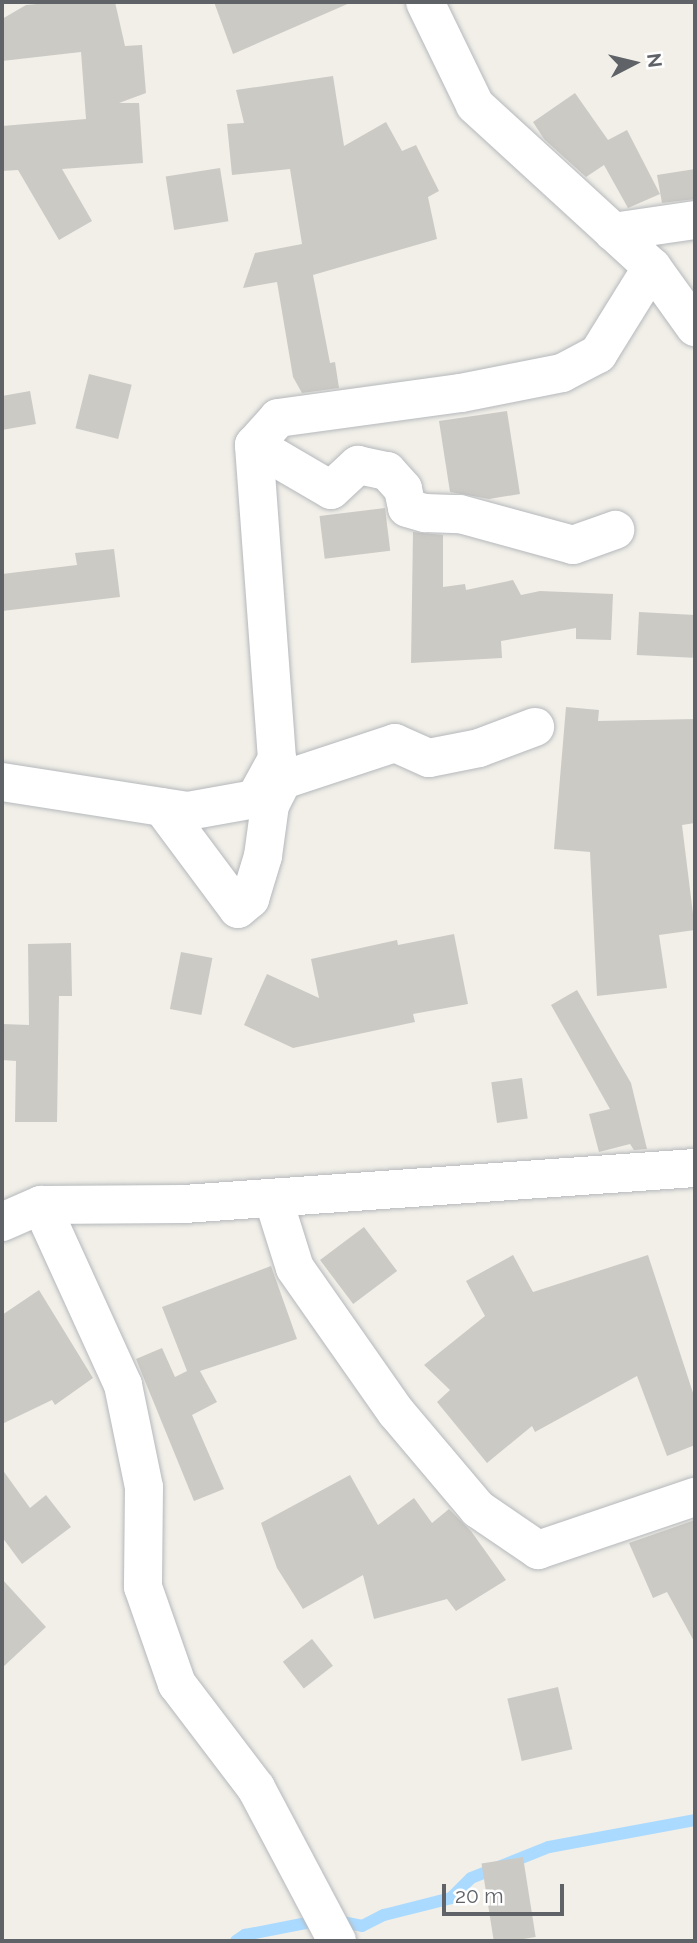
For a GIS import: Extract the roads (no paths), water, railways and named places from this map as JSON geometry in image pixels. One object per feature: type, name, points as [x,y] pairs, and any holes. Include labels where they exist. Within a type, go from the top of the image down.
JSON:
[{"type":"street","points":[[425,2],[475,105],[657,274],[695,327]]},
{"type":"street","points":[[613,232],[692,221]]},
{"type":"street","points":[[2,782],[188,811],[255,799],[277,759],[254,445],[278,418],[461,393],[562,373],[598,354],[692,221]]},
{"type":"street","points":[[254,445],[331,490],[358,465],[387,471],[402,489],[407,508],[425,513],[460,514],[573,545],[615,530]]},
{"type":"street","points":[[162,807],[238,909],[250,899],[263,856],[270,805],[283,780],[395,743],[429,758],[479,748],[536,727]]},
{"type":"street","points":[[2,1223],[41,1205],[272,1198],[695,1168]]},
{"type":"street","points":[[272,1198],[295,1268],[396,1412],[478,1509],[538,1550],[695,1497]]},
{"type":"street","points":[[41,1205],[123,1385],[144,1487],[143,1587],[177,1684],[256,1788],[330,1926]]},
{"type":"waterway","points":[[236,1941],[245,1935],[327,1919],[362,1926],[384,1915],[451,1898],[471,1878],[549,1847],[695,1820]]}]
